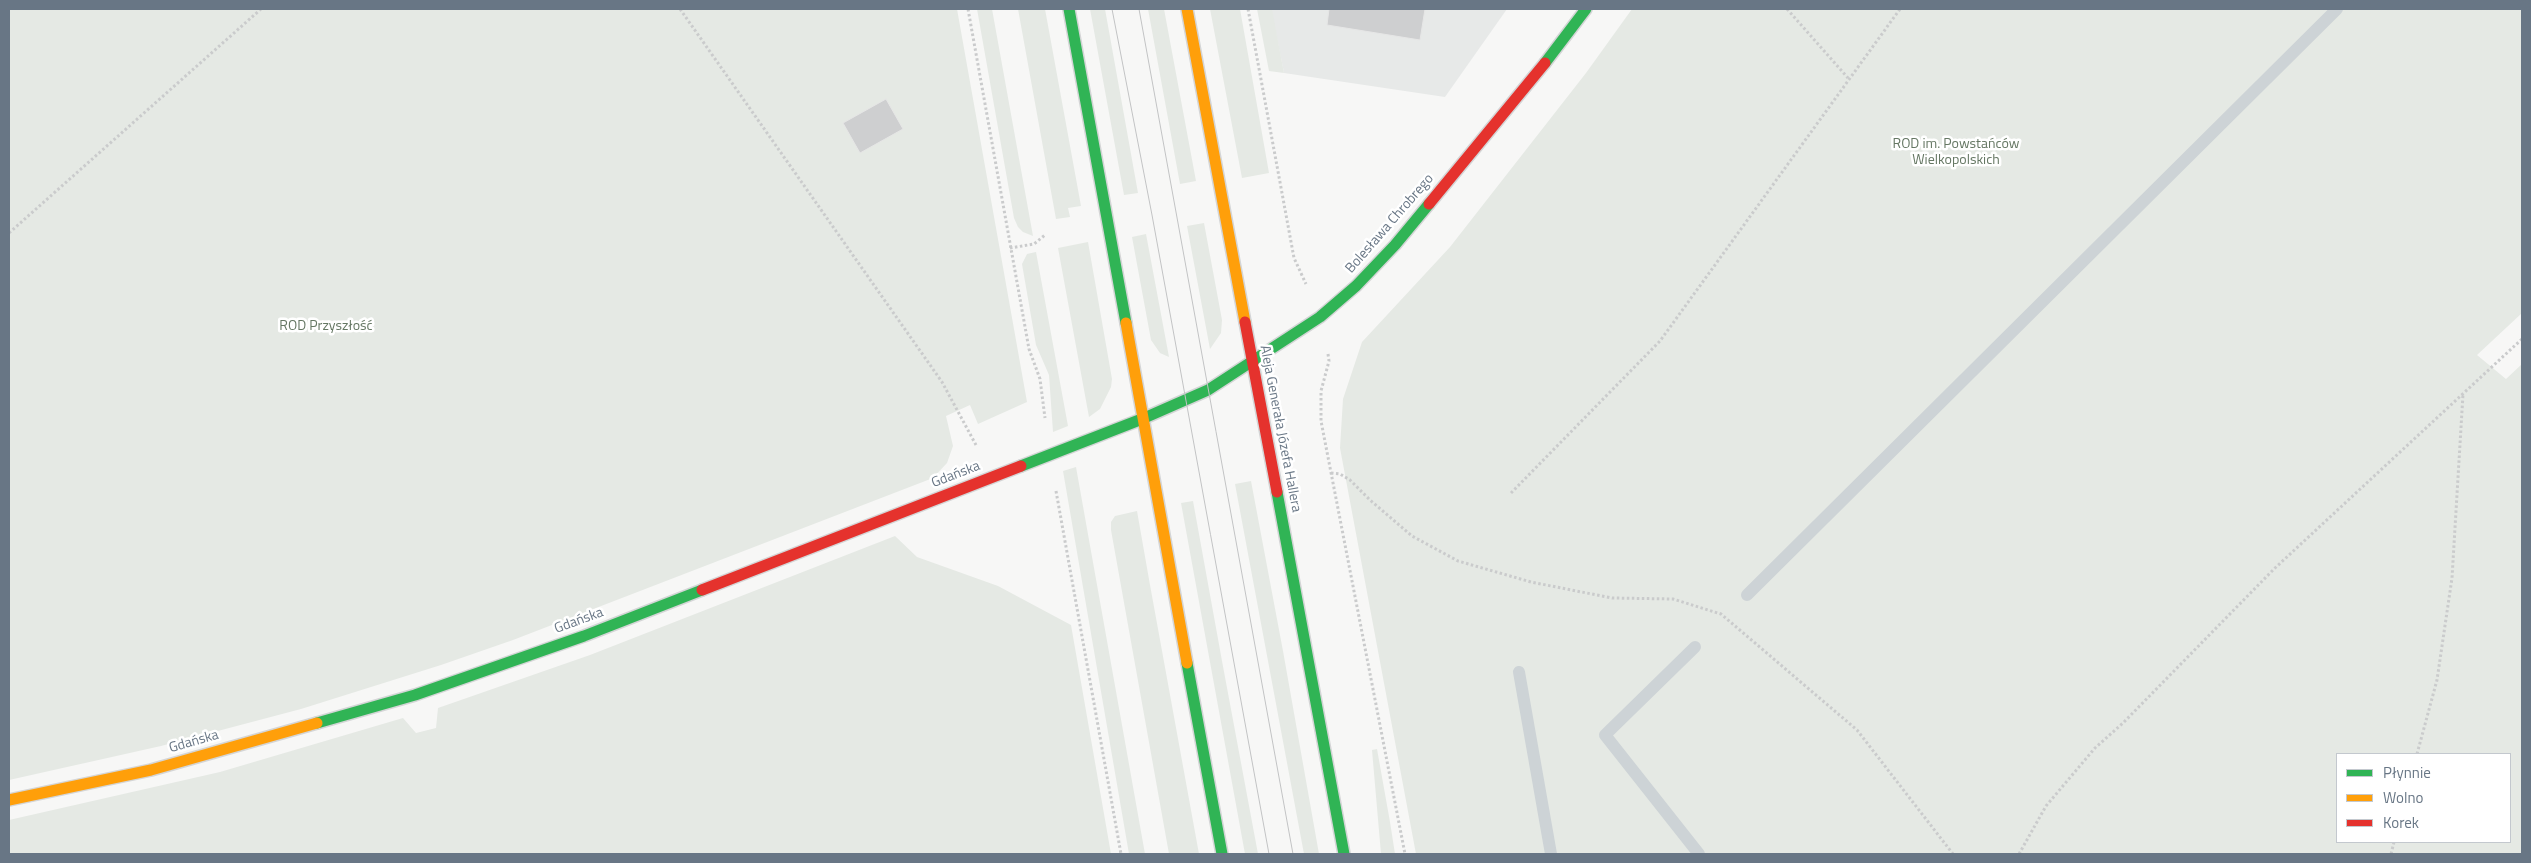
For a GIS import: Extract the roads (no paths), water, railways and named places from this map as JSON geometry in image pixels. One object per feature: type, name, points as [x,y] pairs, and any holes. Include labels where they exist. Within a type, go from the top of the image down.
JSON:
[{"type":"street","points":[[1069,9],[1222,854]]},
{"type":"street","name":"Aleja Generała Józefa Hallera","points":[[1187,9],[1344,854]]},
{"type":"street","name":"Bolesława Chrobrego","points":[[1142,419],[1208,390],[1320,317],[1356,286],[1395,245],[1553,54],[1586,9]]},
{"type":"street","name":"Gdańska","points":[[9,800],[151,770],[415,695],[584,636],[1142,419]]},
{"type":"waterway","points":[[1747,595],[2337,9]]},
{"type":"waterway","points":[[1695,647],[1605,735],[1699,854]]},
{"type":"waterway","points":[[1519,672],[1551,854]]},
{"type":"tram line","points":[[1112,9],[1152,215],[1269,854]]},
{"type":"tram line","points":[[1139,9],[1293,854]]},
{"type":"park label","name":"ROD im. Powstańców Wielkopolskich","points":[[1956,154]]},
{"type":"park label","name":"ROD Przyszłość","points":[[326,327]]}]
